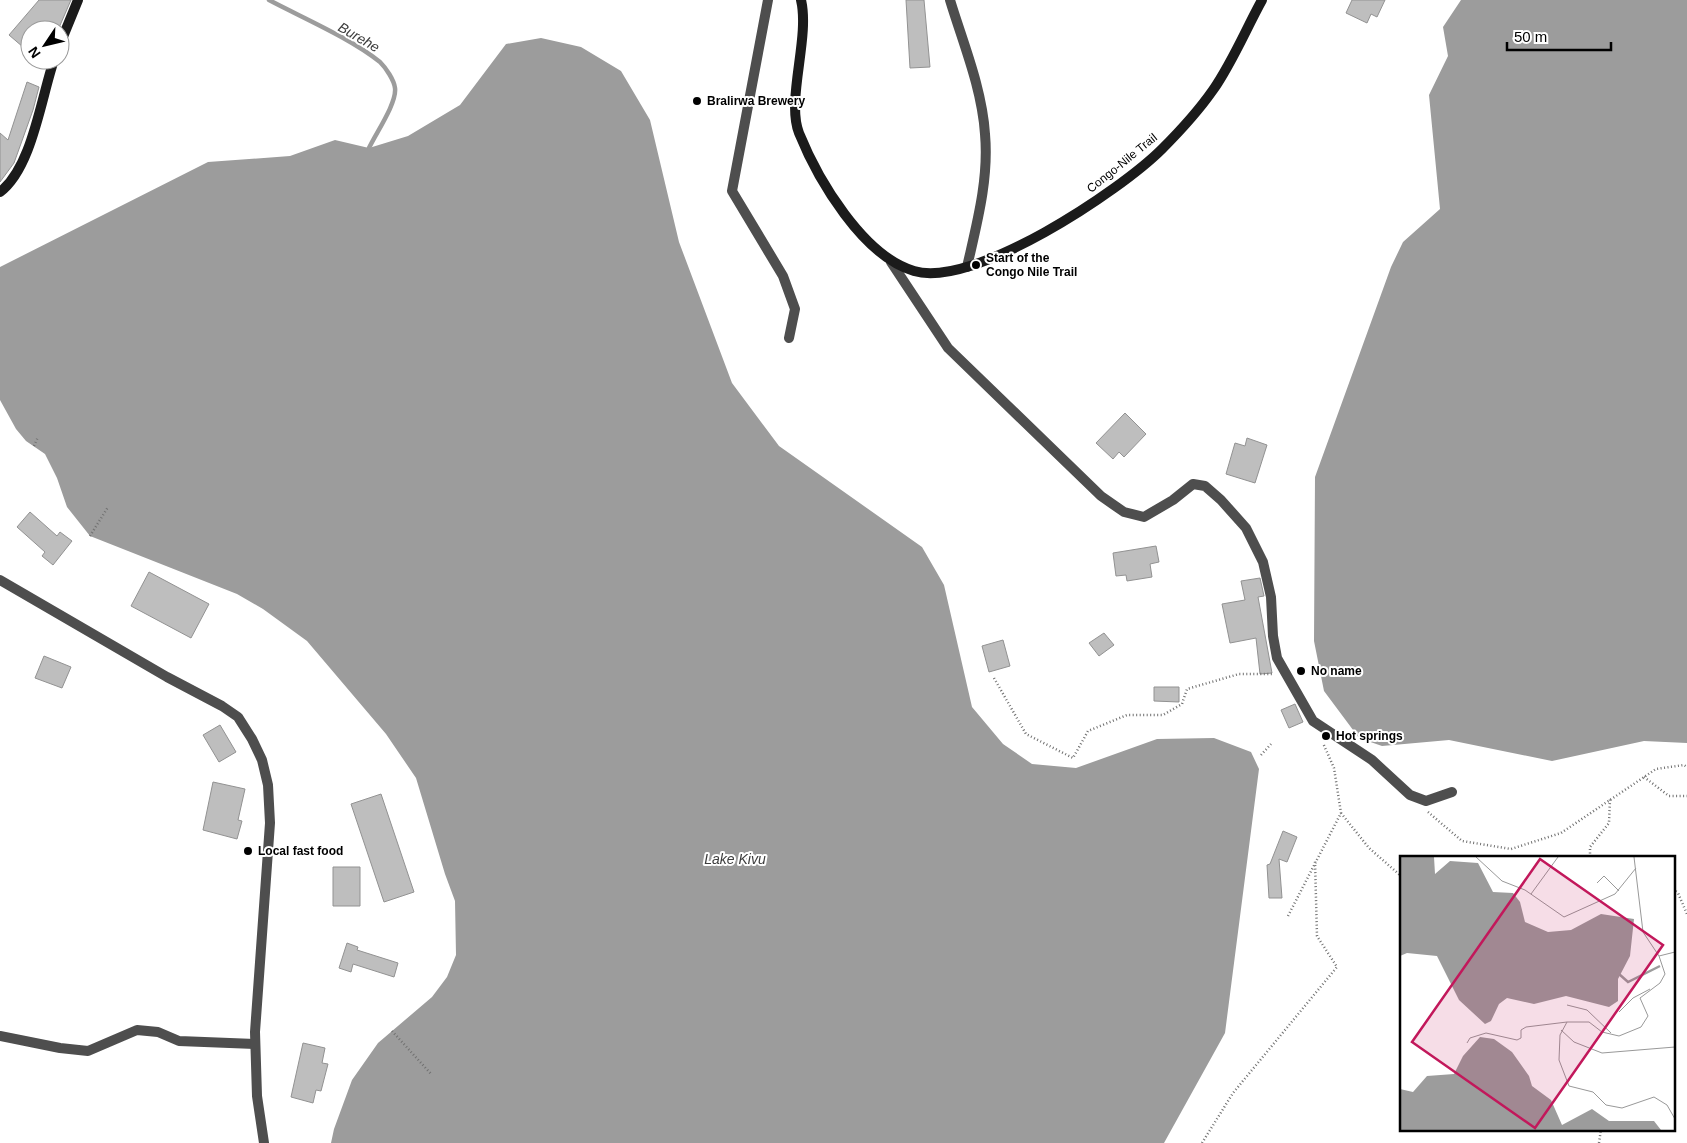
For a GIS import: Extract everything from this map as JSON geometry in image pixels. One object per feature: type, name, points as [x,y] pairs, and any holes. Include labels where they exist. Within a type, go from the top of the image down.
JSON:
[{"type":"main road","points":[[70,20],[78,0]]},
{"type":"main road","name":"Congo-Nile Trail","points":[[801,0],[802,46],[796,105],[798,130],[810,158],[830,192],[864,238],[891,262],[915,272],[934,274],[967,267],[1004,254],[1088,206],[1161,150],[1213,90],[1262,0]]},
{"type":"main road","points":[[0,192],[14,179],[26,156],[51,70]]},
{"type":"street","points":[[768,0],[732,191],[783,276],[795,309],[788,338]]},
{"type":"street","points":[[950,0],[980,98],[985,134],[985,177],[967,267]]},
{"type":"street","points":[[891,262],[948,348],[1101,496],[1124,512],[1144,517],[1173,500],[1193,484],[1205,486],[1221,500],[1246,528],[1263,562],[1271,597],[1276,658],[1313,721],[1372,760],[1410,795],[1426,800],[1452,792]]},
{"type":"street","points":[[0,580],[167,677],[222,706],[238,717],[252,739],[262,760],[268,785],[270,823],[255,1044],[256,1096],[264,1143]]},
{"type":"street","points":[[0,1036],[60,1048],[88,1051],[137,1030],[158,1032],[179,1041],[255,1044]]},
{"type":"path","points":[[34,446],[38,437]]},
{"type":"path","points":[[90,536],[108,507]]},
{"type":"path","points":[[994,678],[1026,734],[1073,758],[1088,731],[1127,715],[1163,715],[1182,704],[1187,689],[1239,674],[1267,676],[1284,672]]},
{"type":"path","points":[[1313,721],[1334,768],[1341,813],[1369,848],[1400,875]]},
{"type":"path","points":[[1261,755],[1271,744]]},
{"type":"path","points":[[1410,795],[1462,841],[1511,849],[1561,834],[1656,769],[1684,765],[1687,767]]},
{"type":"path","points":[[1644,777],[1669,796],[1687,796]]},
{"type":"path","points":[[1590,856],[1590,847],[1609,823],[1610,799]]},
{"type":"path","points":[[1288,916],[1341,813]]},
{"type":"path","points":[[1202,1143],[1233,1093],[1337,967],[1317,936],[1315,862]]},
{"type":"path","points":[[1674,890],[1678,892],[1687,914]]},
{"type":"path","points":[[392,1031],[432,1075]]},
{"type":"path","points":[[1599,1143],[1601,1130]]},
{"type":"water","points":[[1461,0],[1687,0],[1687,743],[1644,741],[1552,761],[1449,740],[1382,746],[1359,738],[1324,691],[1314,641],[1315,477],[1391,267],[1403,242],[1440,209],[1429,95],[1448,56],[1443,27]]},
{"type":"water","name":"Lake Kivu","points":[[541,38],[581,47],[621,71],[650,120],[679,242],[732,383],[779,446],[922,547],[944,585],[972,707],[1003,744],[1032,764],[1076,768],[1157,739],[1214,738],[1251,752],[1259,769],[1225,1033],[1164,1143],[331,1143],[334,1129],[352,1080],[378,1043],[432,997],[447,977],[456,955],[455,901],[416,778],[386,734],[307,641],[263,609],[237,594],[90,536],[67,507],[57,478],[45,454],[26,441],[16,429],[0,400],[0,267],[208,162],[290,156],[335,140],[369,148],[408,136],[460,105],[506,44]]},
{"type":"building","points":[[39,0],[71,0],[62,20],[22,20]]},
{"type":"building","points":[[906,0],[924,0],[930,67],[910,68]]},
{"type":"building","points":[[1352,0],[1385,0],[1377,17],[1371,14],[1367,23],[1346,13]]},
{"type":"building","points":[[20,22],[20,44],[9,35]]},
{"type":"building","points":[[27,82],[39,87],[33,110],[14,163],[0,182],[0,133],[8,140]]},
{"type":"building","points":[[1125,413],[1146,434],[1124,457],[1119,452],[1113,459],[1096,443]]},
{"type":"building","points":[[1247,438],[1267,445],[1255,483],[1226,474],[1235,443],[1245,446]]},
{"type":"building","points":[[30,512],[57,536],[60,532],[72,541],[53,565],[42,556],[45,552],[17,527]]},
{"type":"building","points":[[1156,546],[1159,562],[1150,564],[1152,577],[1127,581],[1126,575],[1116,576],[1113,553]]},
{"type":"building","points":[[149,572],[209,604],[191,638],[131,606]]},
{"type":"building","points":[[1260,578],[1264,596],[1258,597],[1272,673],[1260,674],[1256,638],[1230,643],[1222,604],[1245,600],[1241,581]]},
{"type":"building","points":[[1104,633],[1114,645],[1099,656],[1089,643]]},
{"type":"building","points":[[1003,640],[1010,666],[989,672],[982,646]]},
{"type":"building","points":[[44,656],[71,667],[62,688],[35,678]]},
{"type":"building","points":[[1154,687],[1179,687],[1179,702],[1154,701]]},
{"type":"building","points":[[1295,704],[1303,722],[1289,728],[1281,710]]},
{"type":"building","points":[[220,725],[236,752],[219,762],[203,735]]},
{"type":"building","points":[[213,782],[245,789],[238,820],[242,821],[237,839],[203,830]]},
{"type":"building","points":[[381,794],[414,892],[384,902],[351,804]]},
{"type":"building","points":[[1283,831],[1297,837],[1287,862],[1279,859],[1282,898],[1269,898],[1267,865],[1270,864]]},
{"type":"building","points":[[333,867],[360,867],[360,906],[333,906]]},
{"type":"building","points":[[347,943],[358,947],[357,950],[398,963],[394,977],[353,964],[351,972],[339,968]]},
{"type":"building","points":[[303,1043],[325,1048],[322,1063],[328,1064],[321,1091],[316,1090],[313,1103],[291,1097]]},
{"type":"waterway","name":"Burehe","points":[[269,0],[355,45],[380,62],[387,71],[394,85],[395,94],[393,102],[369,148]]},
{"type":"place","name":"Bralirwa Brewery","points":[[697,101]]},
{"type":"place","name":"Start of the Congo Nile Trail","points":[[976,265]]},
{"type":"place","name":"No name","points":[[1301,671]]},
{"type":"place","name":"Hot springs","points":[[1326,736]]},
{"type":"place","name":"Local fast food","points":[[248,851]]}]
